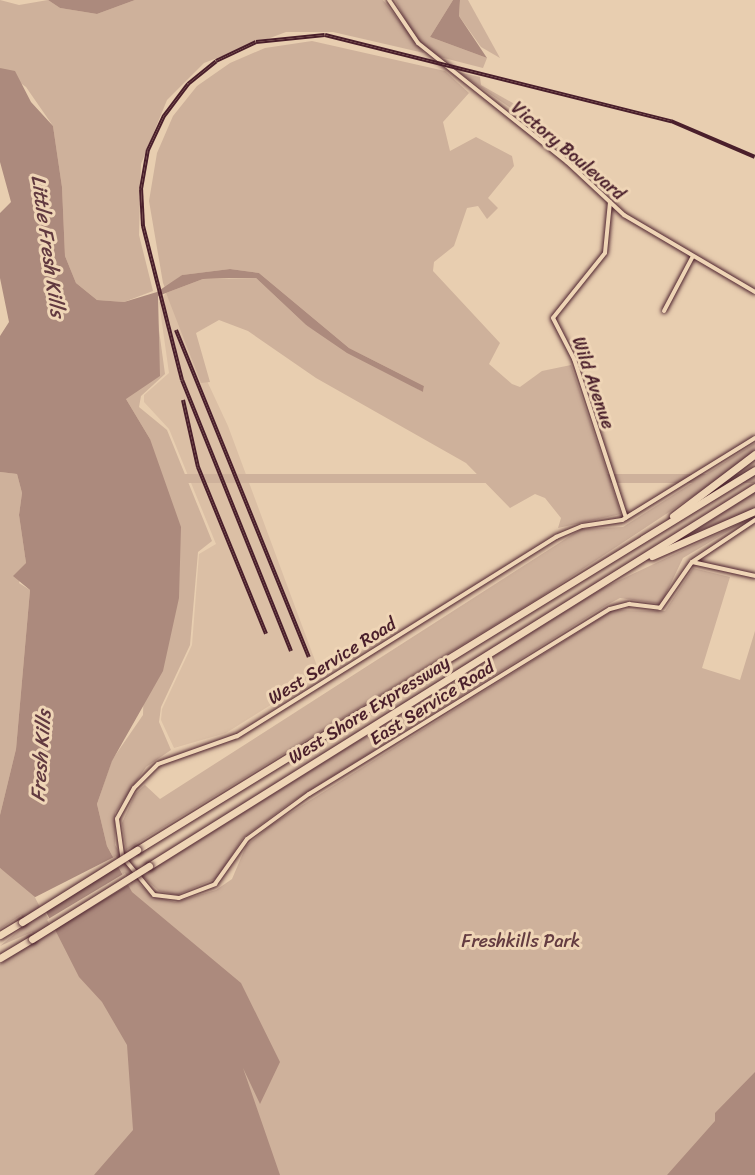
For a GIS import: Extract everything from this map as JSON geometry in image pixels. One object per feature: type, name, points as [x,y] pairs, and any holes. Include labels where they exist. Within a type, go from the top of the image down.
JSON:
[{"type":"highway","points":[[594,570],[755,454]]},
{"type":"highway","name":"West Shore Expressway","points":[[0,935],[755,470]]},
{"type":"highway","name":"West Shore Expressway","points":[[0,958],[755,488]]},
{"type":"highway","points":[[630,564],[755,511]]},
{"type":"street","name":"Victory Boulevard","points":[[389,0],[418,43],[635,224],[755,292]]},
{"type":"street","name":"Wild Avenue","points":[[610,202],[605,253],[554,318],[574,359],[624,519]]},
{"type":"street","points":[[664,311],[693,256]]},
{"type":"street","name":"West Service Road","points":[[130,868],[117,844],[117,819],[134,788],[158,765],[247,730],[572,529],[624,519],[755,438]]},
{"type":"street","name":"East Service Road","points":[[130,868],[144,887],[167,898],[215,884],[247,840],[309,794],[610,609],[628,604],[660,608],[692,562],[755,520]]},
{"type":"street","points":[[692,562],[755,576]]},
{"type":"shaded area","points":[[166,293],[228,426],[320,674],[226,733],[174,748],[161,720],[162,709],[192,645],[199,554],[216,544],[169,429],[144,402],[144,395],[169,373],[159,302]]},
{"type":"green space","points":[[0,0],[19,5],[48,0],[60,8],[97,14],[135,0],[383,0],[424,53],[333,32],[286,32],[204,63],[167,100],[141,164],[139,235],[153,291],[124,302],[97,300],[76,283],[65,256],[62,187],[53,126],[26,87],[0,68]]},
{"type":"green space","points":[[395,0],[453,0],[430,37],[487,58],[483,68],[436,56],[415,38]]},
{"type":"green space","points":[[460,0],[468,0],[500,58],[481,47],[459,16]]},
{"type":"green space","points":[[312,41],[445,71],[469,93],[443,122],[450,151],[476,137],[512,156],[514,166],[488,198],[498,208],[487,219],[478,206],[467,208],[454,246],[434,262],[433,271],[500,343],[489,364],[512,384],[520,387],[542,371],[571,365],[621,514],[558,528],[561,518],[545,498],[535,494],[510,508],[466,463],[316,378],[248,331],[219,320],[196,333],[210,382],[201,383],[166,293],[203,279],[256,278],[306,325],[423,392],[424,386],[349,348],[259,273],[230,269],[182,275],[165,288],[163,283],[149,201],[157,153],[173,116],[197,86],[230,63],[265,48]]},
{"type":"green space","points":[[458,72],[480,77],[481,85],[518,106],[531,122]]},
{"type":"green space","name":"Freshkills Park","points":[[155,301],[165,374],[141,396],[139,407],[167,430],[212,541],[198,552],[190,645],[161,707],[159,722],[171,750],[146,767],[115,813],[115,845],[136,881],[152,896],[175,902],[216,890],[232,879],[246,846],[271,825],[613,610],[665,611],[693,568],[730,577],[702,668],[740,680],[755,631],[755,1175],[0,1175],[0,964],[37,940],[32,932],[0,946],[27,924],[21,915],[0,929],[0,868],[30,889],[58,933],[129,886],[107,846],[97,804],[112,760],[143,715],[150,439],[126,399]]},
{"type":"green space","points":[[755,443],[755,450],[713,483],[539,598],[126,850],[122,823],[135,794],[145,785],[160,799],[581,529],[623,527]]},
{"type":"green space","points":[[0,472],[17,474],[22,493],[19,515],[26,563],[19,583],[30,590],[16,749],[0,815]]},
{"type":"green space","points":[[21,474],[755,474],[755,483],[21,483]]},
{"type":"green space","points":[[755,492],[755,509],[693,532]]},
{"type":"green space","points":[[749,519],[683,558],[661,604],[620,598],[605,606],[290,803],[243,838],[217,878],[177,895],[159,891],[142,876],[603,588]]},
{"type":"water","points":[[48,0],[135,0],[97,14],[60,8]]},
{"type":"water","points":[[453,0],[460,0],[459,16],[487,58],[430,37]]},
{"type":"water","points":[[0,68],[15,71],[31,102],[53,126],[62,187],[65,256],[76,283],[97,300],[124,302],[157,292],[182,275],[230,269],[259,273],[349,348],[424,386],[423,392],[347,353],[306,325],[256,278],[203,279],[158,296],[160,376],[126,399],[150,439],[181,527],[179,598],[163,671],[112,761],[97,804],[107,846],[132,892],[241,983],[280,1062],[260,1104],[243,1068],[280,1175],[94,1175],[133,1130],[127,1045],[102,1002],[79,977],[41,902],[0,868],[0,815],[16,749],[30,590],[13,576],[26,563],[19,515],[22,493],[17,474],[0,472],[0,336],[9,322],[0,278],[0,213],[11,202],[0,162]]},
{"type":"water","points":[[755,1072],[755,1175],[667,1175],[715,1121],[715,1113]]},
{"type":"pier","points":[[116,856],[121,866],[40,907],[35,897]]},
{"type":"pier","points":[[125,873],[131,883],[53,930],[47,920]]},
{"type":"railway","points":[[291,651],[182,380],[143,226],[141,189],[148,150],[164,116],[188,84],[216,61],[256,42],[325,35],[671,121],[755,157]]},
{"type":"railway","points":[[176,330],[309,657]]},
{"type":"railway","points":[[183,400],[198,467],[266,634]]},
{"type":"water label","name":"Little Fresh Kills","points":[[48,246]]},
{"type":"water label","name":"Fresh Kills","points":[[41,756]]}]
